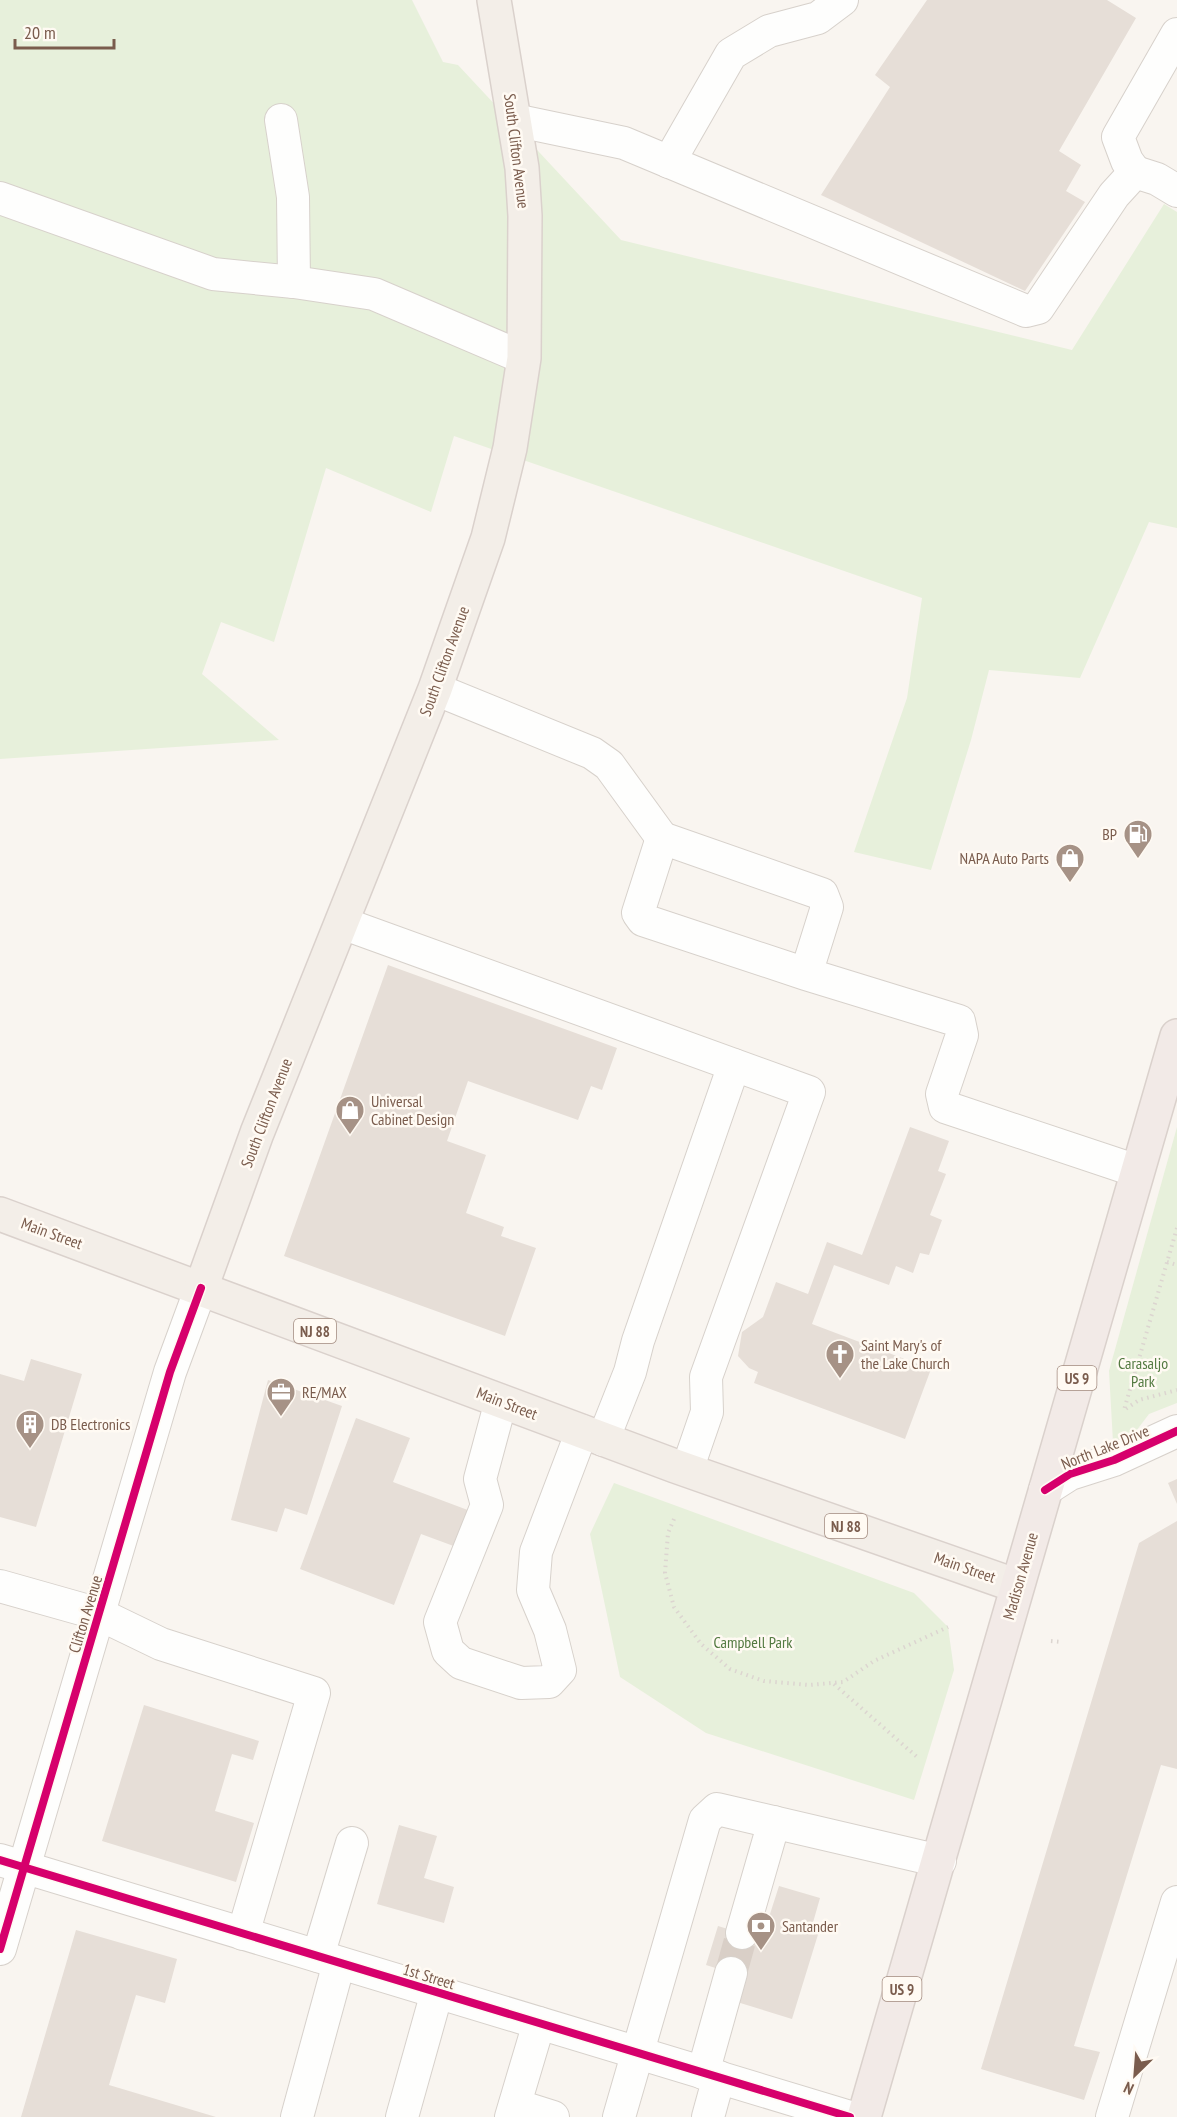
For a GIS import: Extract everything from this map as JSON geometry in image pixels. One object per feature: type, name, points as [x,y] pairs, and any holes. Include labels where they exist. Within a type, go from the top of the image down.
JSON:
[{"type":"highway","name":"Madison Avenue","points":[[864,2117],[940,1861],[1017,1586],[1177,1036]]},
{"type":"main road","name":"South Clifton Avenue","points":[[201,1288],[257,1133],[435,689],[488,538],[510,448],[524,358],[525,216],[522,168],[496,1]]},
{"type":"main road","name":"Main Street","points":[[0,1214],[592,1436],[1017,1586]]},
{"type":"street","points":[[669,162],[732,54],[769,31],[818,18],[842,0]]},
{"type":"street","points":[[1177,34],[1118,137],[1127,161],[1135,172],[1156,179],[1177,190]]},
{"type":"street","points":[[281,120],[293,197],[294,282]]},
{"type":"street","points":[[514,120],[624,143],[1026,311],[1038,308],[1114,195],[1135,172]]},
{"type":"street","points":[[0,198],[213,274],[294,282],[374,294],[524,358]]},
{"type":"street","points":[[435,689],[592,753],[609,765],[662,838],[822,894],[827,907],[806,974]]},
{"type":"street","points":[[662,838],[638,913],[643,920],[806,974],[959,1021],[962,1035],[942,1094],[945,1107],[1137,1171]]},
{"type":"street","points":[[342,923],[809,1092],[706,1377],[707,1412],[687,1470]]},
{"type":"street","points":[[501,1401],[480,1479],[487,1505],[440,1622],[448,1651],[461,1663],[521,1683],[549,1682],[561,1670],[550,1630],[533,1590],[536,1552],[592,1436],[630,1372],[638,1341],[734,1065]]},
{"type":"street","name":"Clifton Avenue","points":[[0,1949],[12,1864],[99,1614],[170,1372],[201,1288]]},
{"type":"street","name":"North Lake Drive","points":[[1045,1490],[1070,1474],[1114,1460],[1177,1431]]},
{"type":"street","points":[[0,1586],[99,1614],[161,1644],[315,1693],[243,1934]]},
{"type":"street","points":[[619,2117],[705,1820],[717,1809],[940,1861]]},
{"type":"street","points":[[742,1933],[774,1822]]},
{"type":"street","points":[[297,2117],[352,1843]]},
{"type":"street","name":"1st Street","points":[[12,1864],[850,2117]]},
{"type":"street","points":[[1112,2117],[1177,1902]]},
{"type":"street","points":[[708,2117],[711,2075],[731,1973]]},
{"type":"street","points":[[402,2117],[437,1992]]},
{"type":"street","points":[[539,2023],[513,2111],[553,2117]]},
{"type":"path","points":[[1177,1228],[1124,1410],[1139,1400],[1177,1390]]},
{"type":"path","points":[[1167,1262],[1177,1265]]},
{"type":"path","points":[[674,1519],[668,1533],[665,1573],[674,1607],[701,1644],[730,1669],[764,1681],[809,1685],[843,1682],[874,1661],[948,1627]]},
{"type":"path","points":[[1051,1641],[1061,1642]]},
{"type":"path","points":[[833,1683],[917,1757]]},
{"type":"green space","points":[[0,0],[412,0],[443,62],[458,65],[621,240],[1072,350],[1164,204],[1177,212],[1177,528],[1149,522],[1080,678],[989,670],[971,740],[931,870],[854,852],[907,698],[922,598],[454,436],[431,512],[326,468],[274,642],[221,622],[202,674],[279,740],[0,759]]},
{"type":"green space","name":"Carasaljo Park","points":[[1177,1127],[1177,1403],[1149,1414],[1114,1460],[1109,1371]]},
{"type":"green space","name":"Campbell Park","points":[[614,1483],[914,1593],[948,1627],[954,1670],[914,1800],[706,1733],[620,1677],[590,1534]]},
{"type":"building","points":[[927,0],[1107,0],[1136,18],[1059,151],[1081,165],[1066,191],[1085,202],[1025,291],[821,195],[890,87],[875,75]]},
{"type":"building","points":[[388,965],[617,1048],[602,1090],[591,1086],[578,1120],[468,1081],[447,1141],[486,1155],[466,1213],[504,1227],[501,1236],[536,1248],[505,1336],[284,1256]]},
{"type":"building","points":[[910,1127],[949,1141],[938,1171],[946,1174],[930,1215],[942,1220],[929,1255],[920,1253],[913,1273],[896,1266],[889,1285],[834,1265],[812,1324],[931,1369],[905,1439],[754,1383],[758,1372],[749,1368],[738,1356],[742,1332],[763,1317],[776,1282],[808,1294],[827,1242],[862,1255]]},
{"type":"building","name":"DB Electronics","points":[[31,1359],[82,1374],[36,1527],[0,1517],[0,1374],[24,1381]]},
{"type":"building","points":[[268,1380],[342,1406],[307,1515],[285,1508],[277,1532],[231,1520]]},
{"type":"building","points":[[356,1418],[410,1438],[393,1482],[473,1512],[459,1548],[421,1534],[394,1605],[300,1569]]},
{"type":"building","points":[[1177,1479],[1177,1504],[1168,1483]]},
{"type":"building","points":[[1177,1521],[1177,1769],[1161,1765],[1074,2046],[1100,2052],[1084,2100],[981,2069],[1139,1543]]},
{"type":"building","points":[[144,1705],[259,1741],[253,1760],[232,1754],[215,1811],[254,1823],[236,1882],[102,1841]]},
{"type":"building","points":[[399,1825],[437,1836],[424,1878],[454,1887],[444,1923],[377,1904]]},
{"type":"building","name":"Santander","points":[[779,1886],[820,1898],[812,1926],[820,1928],[792,2019],[737,2002],[744,1977],[706,1965],[718,1926],[757,1938],[764,1913],[770,1914]]},
{"type":"building","points":[[76,1930],[177,1959],[165,2003],[136,1995],[109,2085],[216,2117],[21,2117]]},
{"type":"tunnel","points":[[731,1973],[742,1933]]},
{"type":"cycle path","points":[[0,1949],[170,1372],[201,1288]]},
{"type":"cycle path","points":[[1045,1490],[1070,1474],[1114,1460],[1177,1431]]},
{"type":"cycle path","points":[[0,1860],[850,2117]]},
{"type":"place","name":"BP","points":[[1138,860]]},
{"type":"place","name":"NAPA Auto Parts","points":[[1070,884]]},
{"type":"place","name":"Universal Cabinet Design","points":[[350,1136]]},
{"type":"place","name":"Saint Mary's of the Lake Church","points":[[840,1380]]},
{"type":"place","name":"RE/MAX","points":[[281,1418]]},
{"type":"place","name":"DB Electronics","points":[[30,1450]]},
{"type":"place","name":"Santander","points":[[761,1952]]}]
